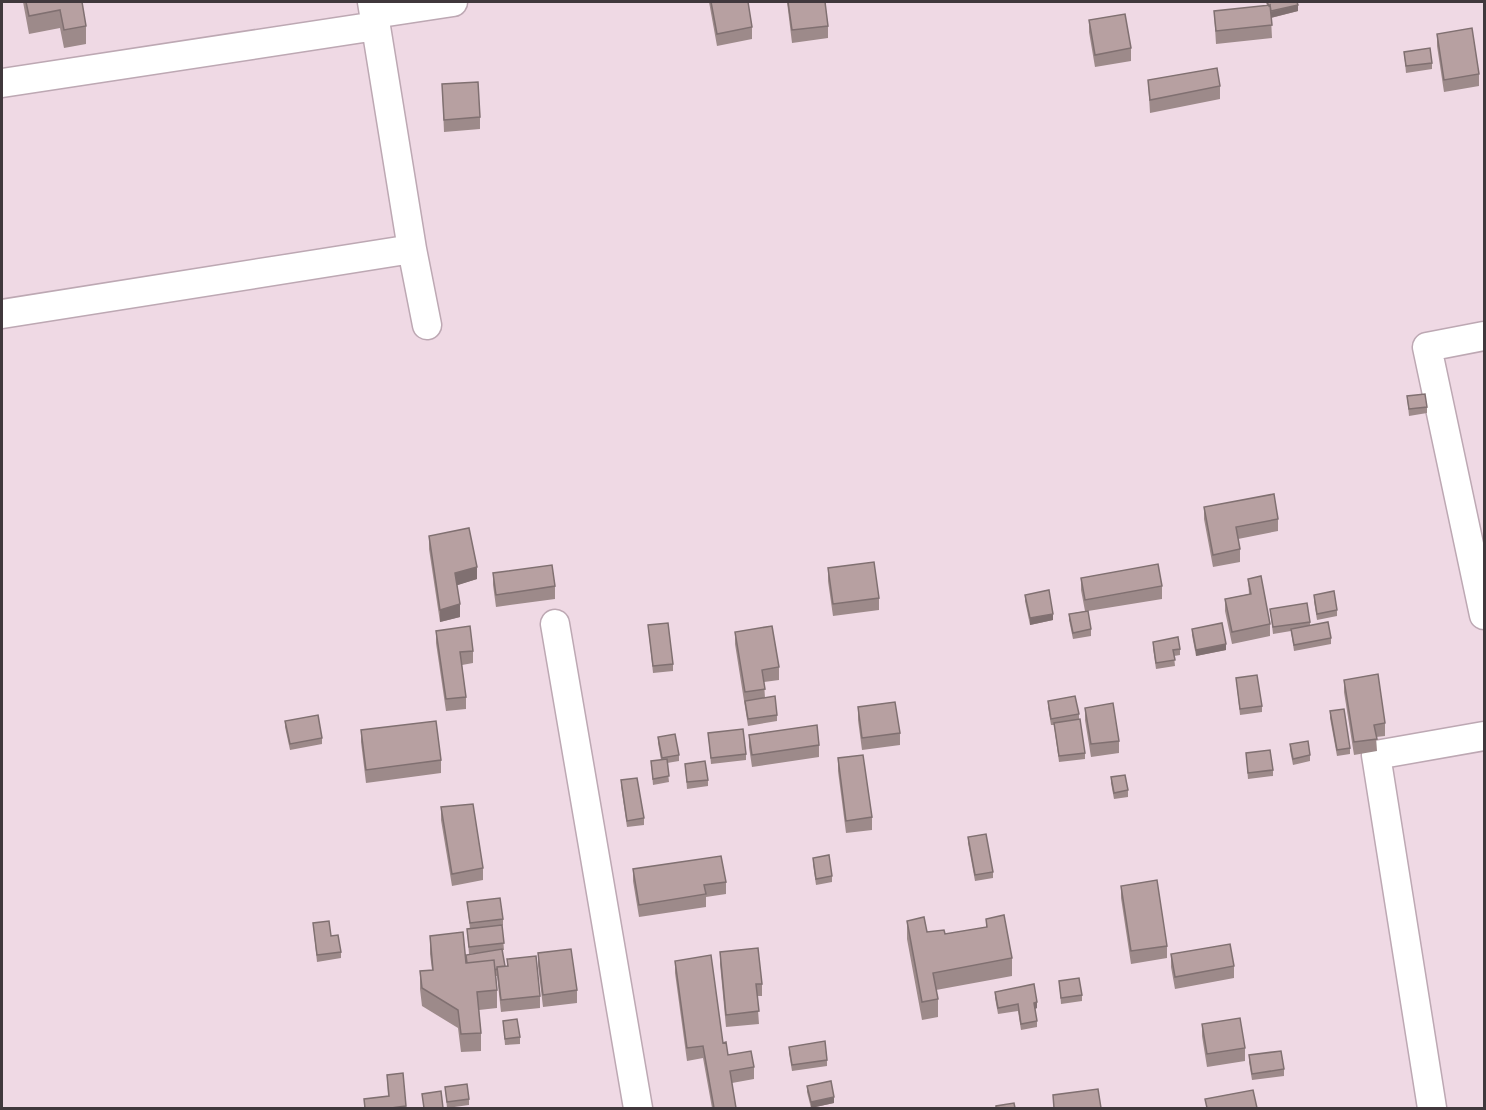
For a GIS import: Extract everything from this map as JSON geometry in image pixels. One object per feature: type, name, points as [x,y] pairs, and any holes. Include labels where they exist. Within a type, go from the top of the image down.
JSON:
[{"type":"street","points":[[2,83],[374,14],[453,2]]},
{"type":"street","points":[[374,14],[412,249],[427,325]]},
{"type":"street","points":[[2,314],[412,249]]},
{"type":"street","points":[[1485,336],[1427,347],[1485,615]]},
{"type":"street","points":[[555,624],[638,1108]]},
{"type":"street","points":[[1432,1108],[1376,755],[1485,736]]},
{"type":"building","points":[[26,2],[82,2],[86,26],[64,30],[60,10],[29,16]]},
{"type":"building","points":[[711,2],[748,2],[752,27],[717,34]]},
{"type":"building","points":[[788,2],[825,2],[828,26],[792,30]]},
{"type":"building","points":[[1267,2],[1297,2],[1298,5],[1271,11]]},
{"type":"building","points":[[1270,5],[1272,25],[1216,31],[1214,11]]},
{"type":"building","points":[[1125,14],[1131,48],[1095,55],[1089,20]]},
{"type":"building","points":[[1472,28],[1479,74],[1444,80],[1437,34]]},
{"type":"building","points":[[1430,48],[1432,63],[1406,66],[1404,52]]},
{"type":"building","points":[[1217,68],[1220,86],[1150,100],[1148,80]]},
{"type":"building","points":[[478,82],[480,117],[444,120],[442,84]]},
{"type":"building","points":[[1425,394],[1427,407],[1409,409],[1407,396]]},
{"type":"building","points":[[1274,494],[1278,519],[1236,527],[1240,549],[1213,555],[1204,507]]},
{"type":"building","points":[[469,528],[477,567],[455,573],[460,604],[440,610],[429,536]]},
{"type":"building","points":[[874,562],[879,598],[833,604],[828,568]]},
{"type":"building","points":[[1158,564],[1162,586],[1085,600],[1081,578]]},
{"type":"building","points":[[552,565],[555,586],[496,595],[493,573]]},
{"type":"building","points":[[1261,576],[1270,624],[1232,632],[1225,599],[1251,594],[1248,579]]},
{"type":"building","points":[[1049,590],[1053,614],[1030,618],[1025,595]]},
{"type":"building","points":[[1334,591],[1337,610],[1317,614],[1314,595]]},
{"type":"building","points":[[1307,603],[1310,622],[1273,627],[1270,609]]},
{"type":"building","points":[[1088,611],[1091,629],[1073,633],[1069,614]]},
{"type":"building","points":[[1328,622],[1331,638],[1294,645],[1291,629]]},
{"type":"building","points":[[668,623],[673,664],[653,666],[648,625]]},
{"type":"building","points":[[1222,623],[1226,644],[1196,650],[1192,629]]},
{"type":"building","points":[[470,626],[473,651],[460,652],[466,697],[446,699],[436,631]]},
{"type":"building","points":[[772,626],[779,667],[762,670],[765,689],[745,692],[735,632]]},
{"type":"building","points":[[1178,637],[1180,649],[1173,650],[1175,660],[1156,663],[1153,642]]},
{"type":"building","points":[[1378,674],[1385,723],[1374,725],[1377,739],[1354,742],[1344,680]]},
{"type":"building","points":[[1257,675],[1262,706],[1240,709],[1236,678]]},
{"type":"building","points":[[775,696],[777,715],[748,719],[745,701]]},
{"type":"building","points":[[1075,696],[1079,714],[1051,719],[1048,701]]},
{"type":"building","points":[[895,702],[900,733],[862,738],[858,707]]},
{"type":"building","points":[[1113,703],[1119,741],[1091,744],[1085,708]]},
{"type":"building","points":[[1344,709],[1350,748],[1337,750],[1330,711]]},
{"type":"building","points":[[318,715],[322,738],[290,744],[285,721]]},
{"type":"building","points":[[1080,719],[1085,753],[1059,756],[1054,723]]},
{"type":"building","points":[[436,721],[441,760],[366,770],[361,730]]},
{"type":"building","points":[[817,725],[819,745],[752,755],[749,735]]},
{"type":"building","points":[[743,729],[746,754],[711,758],[708,733]]},
{"type":"building","points":[[675,734],[679,755],[662,758],[658,737]]},
{"type":"building","points":[[1308,741],[1310,755],[1293,759],[1290,744]]},
{"type":"building","points":[[1270,750],[1273,770],[1248,773],[1246,753]]},
{"type":"building","points":[[863,755],[872,817],[846,821],[838,758]]},
{"type":"building","points":[[667,759],[669,776],[653,779],[651,761]]},
{"type":"building","points":[[705,761],[708,780],[687,782],[685,764]]},
{"type":"building","points":[[1125,775],[1128,790],[1114,793],[1111,777]]},
{"type":"building","points":[[637,778],[644,818],[627,821],[621,780]]},
{"type":"building","points":[[473,804],[483,868],[452,874],[441,807]]},
{"type":"building","points":[[986,834],[993,872],[975,875],[968,837]]},
{"type":"building","points":[[829,855],[832,876],[816,879],[813,858]]},
{"type":"building","points":[[721,856],[726,882],[704,885],[706,894],[639,905],[633,869]]},
{"type":"building","points":[[1157,880],[1167,946],[1131,951],[1121,886]]},
{"type":"building","points":[[500,898],[503,919],[470,923],[467,902]]},
{"type":"building","points":[[1004,915],[1012,958],[933,973],[938,999],[922,1002],[907,921],[924,917],[927,932],[944,930],[945,934],[987,927],[986,919]]},
{"type":"building","points":[[329,921],[331,936],[338,935],[341,952],[317,955],[313,923]]},
{"type":"building","points":[[502,925],[504,943],[469,947],[467,929]]},
{"type":"building","points":[[463,932],[466,963],[494,960],[497,990],[477,992],[481,1033],[461,1034],[458,1010],[422,988],[420,971],[433,970],[430,936]]},
{"type":"building","points":[[1230,944],[1234,966],[1175,977],[1171,954]]},
{"type":"building","points":[[758,948],[762,984],[756,984],[759,1011],[726,1015],[720,952]]},
{"type":"building","points":[[502,949],[505,966],[497,967],[495,970],[494,960],[467,963],[466,955]]},
{"type":"building","points":[[571,949],[577,990],[543,995],[538,953]]},
{"type":"building","points":[[711,955],[723,1043],[726,1042],[728,1055],[751,1051],[754,1067],[730,1071],[736,1108],[714,1108],[703,1046],[687,1048],[675,961]]},
{"type":"building","points":[[536,956],[540,996],[501,1000],[497,967],[508,966],[507,959]]},
{"type":"building","points":[[1079,978],[1082,995],[1061,998],[1059,981]]},
{"type":"building","points":[[1034,984],[1037,1021],[1021,1024],[1018,1004],[998,1008],[995,992]]},
{"type":"building","points":[[1240,1018],[1245,1048],[1207,1054],[1202,1024]]},
{"type":"building","points":[[517,1019],[520,1037],[505,1039],[503,1021]]},
{"type":"building","points":[[825,1041],[827,1060],[792,1065],[789,1047]]},
{"type":"building","points":[[1281,1051],[1284,1069],[1252,1074],[1249,1055]]},
{"type":"building","points":[[403,1073],[406,1106],[365,1108],[364,1099],[389,1096],[387,1075]]},
{"type":"building","points":[[831,1081],[834,1097],[811,1102],[807,1086]]},
{"type":"building","points":[[467,1084],[469,1099],[447,1102],[445,1087]]},
{"type":"building","points":[[1098,1089],[1101,1108],[1054,1108],[1053,1095]]},
{"type":"building","points":[[1253,1090],[1257,1108],[1207,1108],[1205,1099]]},
{"type":"building","points":[[441,1091],[443,1108],[424,1108],[422,1094]]},
{"type":"building","points":[[1014,1103],[1015,1108],[996,1108],[996,1106]]}]
